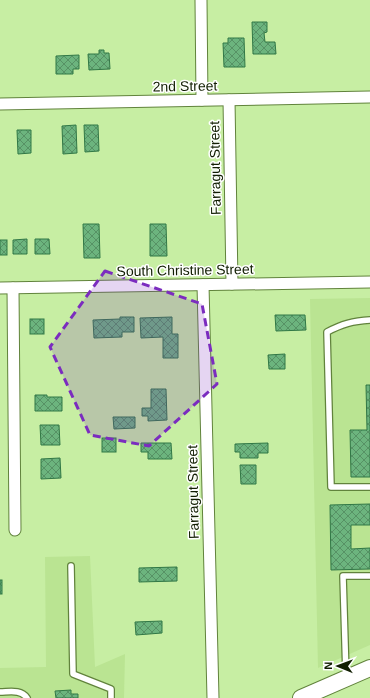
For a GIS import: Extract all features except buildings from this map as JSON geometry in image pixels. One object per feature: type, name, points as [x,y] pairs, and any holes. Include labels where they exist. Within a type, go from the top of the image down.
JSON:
[{"type":"main road","points":[[301,698],[370,668]]},
{"type":"street","points":[[201,0],[202,100]]},
{"type":"street","name":"2nd Street","points":[[0,104],[370,97]]},
{"type":"street","name":"Farragut Street","points":[[229,100],[232,284]]},
{"type":"street","name":"South Christine Street","points":[[0,288],[370,282]]},
{"type":"street","name":"Farragut Street","points":[[203,285],[213,698]]},
{"type":"street","points":[[13,288],[15,530]]},
{"type":"lane","points":[[370,320],[356,321],[336,327],[327,332],[331,487],[370,487]]},
{"type":"lane","points":[[71,566],[73,674],[111,689],[111,698]]},
{"type":"lane","points":[[346,679],[344,576],[370,576]]},
{"type":"lane","points":[[0,692],[18,691],[27,698]]},
{"type":"highlighted area","points":[[105,271],[202,304],[217,384],[149,446],[90,435],[50,347]]},
{"type":"shaded area","points":[[370,298],[370,645],[318,668],[310,299]]},
{"type":"shaded area","points":[[90,556],[95,667],[125,654],[124,698],[0,698],[0,668],[46,667],[45,557]]}]
